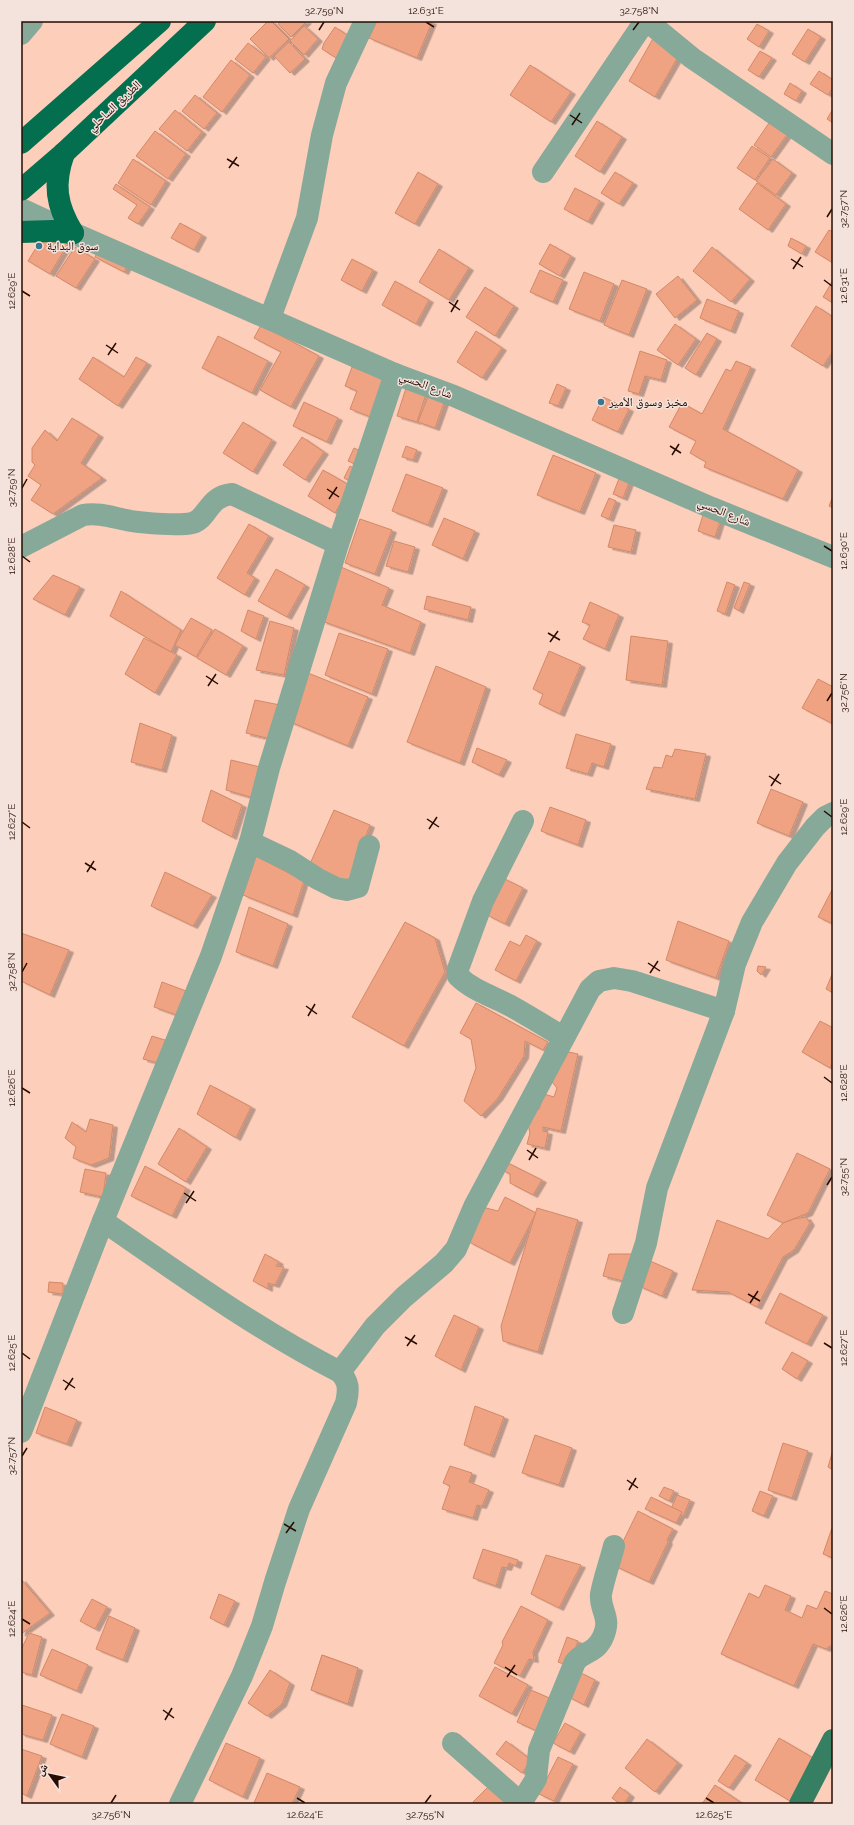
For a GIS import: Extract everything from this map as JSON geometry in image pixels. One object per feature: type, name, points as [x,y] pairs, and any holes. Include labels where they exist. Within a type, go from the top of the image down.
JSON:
[{"type":"highway","points":[[21,143],[160,21]]},
{"type":"highway","name":"الطريق الساحلي","points":[[21,190],[64,154],[205,21]]},
{"type":"highway","points":[[64,154],[58,169],[57,192],[64,218],[72,233]]},
{"type":"highway","points":[[21,232],[52,231],[72,233]]},
{"type":"main road","points":[[800,1804],[833,1740]]},
{"type":"street","points":[[270,318],[307,218],[322,135],[336,83],[365,21]]},
{"type":"street","points":[[543,172],[646,21],[692,58],[833,154]]},
{"type":"street","name":"شارع الحسي","points":[[21,208],[72,233],[270,318],[395,374],[454,396],[705,505],[833,557]]},
{"type":"street","points":[[21,1432],[103,1221],[211,956],[250,842],[269,768],[338,544],[395,374]]},
{"type":"street","points":[[21,547],[83,515],[102,514],[132,522],[192,523],[202,518],[207,508],[224,495],[232,494],[338,544]]},
{"type":"street","points":[[623,1313],[646,1243],[657,1188],[724,1011],[736,964],[752,922],[787,863],[824,817],[833,813]]},
{"type":"street","points":[[523,821],[483,901],[458,969],[458,976],[464,982],[482,993],[563,1036]]},
{"type":"street","points":[[250,842],[290,861],[318,879],[336,888],[347,890],[358,887],[369,846]]},
{"type":"street","points":[[340,1372],[375,1326],[404,1297],[444,1263],[456,1250],[474,1208],[563,1036],[590,989],[599,981],[614,978],[632,981],[724,1011]]},
{"type":"street","points":[[103,1221],[193,1284],[268,1332],[340,1372],[346,1379],[349,1388],[346,1402],[299,1509],[262,1626],[242,1676],[180,1804]]},
{"type":"street","points":[[453,1743],[521,1804],[536,1779],[539,1750],[575,1662],[578,1658],[591,1652],[603,1638],[607,1616],[601,1596],[614,1546]]},
{"type":"building","points":[[268,21],[271,21],[289,39],[269,58],[250,39]]},
{"type":"building","points":[[281,21],[307,21],[291,37],[278,24]]},
{"type":"building","points":[[377,21],[432,22],[417,58],[369,38]]},
{"type":"building","points":[[757,24],[769,31],[759,47],[747,39]]},
{"type":"building","points":[[304,26],[318,39],[304,55],[290,41]]},
{"type":"building","points":[[335,27],[350,37],[336,58],[322,49],[324,43]]},
{"type":"building","points":[[808,29],[821,37],[805,62],[792,54]]},
{"type":"building","points":[[655,35],[682,50],[655,97],[629,81]]},
{"type":"building","points":[[289,42],[305,59],[290,73],[274,56]]},
{"type":"building","points":[[248,43],[266,57],[253,73],[235,59]]},
{"type":"building","points":[[760,51],[772,58],[759,77],[748,70]]},
{"type":"building","points":[[231,60],[250,75],[222,112],[203,97]]},
{"type":"building","points":[[530,65],[571,92],[551,122],[510,95]]},
{"type":"building","points":[[819,71],[833,80],[833,87],[828,95],[810,84]]},
{"type":"building","points":[[790,83],[802,91],[796,101],[784,94]]},
{"type":"building","points":[[195,95],[217,113],[204,129],[182,111]]},
{"type":"building","points":[[833,109],[833,123],[827,119]]},
{"type":"building","points":[[175,110],[202,132],[187,151],[159,129]]},
{"type":"building","points":[[771,120],[789,132],[771,157],[754,145]]},
{"type":"building","points":[[597,121],[622,137],[600,172],[575,156]]},
{"type":"building","points":[[155,131],[186,154],[168,179],[136,156]]},
{"type":"building","points":[[752,146],[770,158],[755,180],[737,168]]},
{"type":"building","points":[[133,159],[166,181],[151,205],[118,183]]},
{"type":"building","points":[[773,159],[792,173],[776,195],[756,181]]},
{"type":"building","points":[[418,172],[438,184],[415,224],[395,213]]},
{"type":"building","points":[[615,172],[633,183],[619,204],[601,193]]},
{"type":"building","points":[[757,183],[786,204],[768,230],[739,209]]},
{"type":"building","points":[[116,184],[150,207],[138,224],[128,218],[137,205],[113,189]]},
{"type":"building","points":[[575,188],[600,201],[588,222],[564,209]]},
{"type":"building","points":[[180,223],[202,235],[194,250],[171,238]]},
{"type":"building","points":[[829,230],[833,232],[833,263],[815,252]]},
{"type":"building","points":[[44,235],[69,242],[50,274],[28,261]]},
{"type":"building","points":[[791,238],[806,246],[802,254],[788,246]]},
{"type":"building","points":[[550,244],[571,256],[560,276],[539,264]]},
{"type":"building","points":[[75,247],[95,259],[76,288],[56,276]]},
{"type":"building","points":[[100,247],[129,262],[124,272],[95,257]]},
{"type":"building","points":[[712,247],[750,279],[731,302],[693,271]]},
{"type":"building","points":[[439,249],[469,268],[449,300],[419,282]]},
{"type":"building","points":[[352,259],[373,270],[362,291],[341,280]]},
{"type":"building","points":[[540,270],[563,280],[553,302],[530,292]]},
{"type":"building","points":[[584,272],[614,284],[600,321],[569,309]]},
{"type":"building","points":[[678,276],[697,300],[675,318],[656,294]]},
{"type":"building","points":[[622,280],[647,289],[629,335],[604,325]]},
{"type":"building","points":[[833,280],[833,303],[823,297]]},
{"type":"building","points":[[395,281],[429,300],[416,324],[382,305]]},
{"type":"building","points":[[485,287],[514,306],[495,336],[466,317]]},
{"type":"building","points":[[707,299],[739,311],[731,331],[700,318]]},
{"type":"building","points":[[816,306],[833,317],[833,351],[823,366],[791,346]]},
{"type":"building","points":[[675,324],[696,339],[678,365],[657,350]]},
{"type":"building","points":[[261,325],[319,356],[291,407],[260,390],[281,352],[254,338]]},
{"type":"building","points":[[476,331],[502,348],[482,378],[457,362]]},
{"type":"building","points":[[707,333],[717,339],[696,375],[685,368]]},
{"type":"building","points":[[218,336],[268,361],[252,393],[202,368]]},
{"type":"building","points":[[640,351],[667,360],[661,380],[645,376],[639,394],[628,391]]},
{"type":"building","points":[[93,357],[124,377],[136,357],[147,363],[118,406],[79,379]]},
{"type":"building","points":[[736,361],[751,367],[723,429],[798,470],[783,499],[704,467],[706,462],[690,453],[696,441],[669,427],[682,403],[702,414],[726,369],[731,371]]},
{"type":"building","points":[[352,367],[390,381],[376,419],[350,409],[357,391],[345,386]]},
{"type":"building","points":[[557,384],[566,388],[558,406],[549,403]]},
{"type":"building","points":[[407,385],[427,391],[417,422],[397,416]]},
{"type":"building","points":[[429,394],[445,400],[435,428],[418,422]]},
{"type":"building","points":[[603,397],[629,409],[618,432],[592,420]]},
{"type":"building","points":[[304,402],[338,418],[327,442],[293,426]]},
{"type":"building","points":[[72,418],[99,435],[81,463],[102,478],[53,514],[31,500],[41,485],[28,476],[35,465],[32,462],[32,448],[45,430],[57,441]]},
{"type":"building","points":[[243,422],[272,440],[253,472],[223,453]]},
{"type":"building","points":[[302,437],[324,452],[305,480],[283,465]]},
{"type":"building","points":[[406,446],[417,450],[413,460],[402,457]]},
{"type":"building","points":[[354,448],[365,453],[359,466],[348,461]]},
{"type":"building","points":[[553,455],[596,473],[580,512],[537,495]]},
{"type":"building","points":[[350,466],[359,471],[353,483],[344,478]]},
{"type":"building","points":[[323,470],[351,486],[335,513],[308,496]]},
{"type":"building","points":[[406,474],[443,488],[428,525],[392,511]]},
{"type":"building","points":[[620,476],[630,480],[623,498],[613,494]]},
{"type":"building","points":[[833,496],[833,508],[829,506]]},
{"type":"building","points":[[609,498],[616,501],[609,519],[601,516]]},
{"type":"building","points":[[704,512],[721,518],[715,537],[698,531]]},
{"type":"building","points":[[444,518],[475,531],[463,559],[432,545]]},
{"type":"building","points":[[360,519],[392,530],[375,574],[345,563]]},
{"type":"building","points":[[249,524],[269,536],[247,573],[255,578],[245,595],[217,578]]},
{"type":"building","points":[[614,525],[636,530],[631,552],[608,547]]},
{"type":"building","points":[[394,541],[415,547],[408,572],[386,566]]},
{"type":"building","points":[[341,567],[389,588],[382,605],[421,622],[410,653],[322,621]]},
{"type":"building","points":[[276,569],[305,585],[287,617],[258,601]]},
{"type":"building","points":[[53,575],[80,587],[65,615],[33,599]]},
{"type":"building","points":[[727,582],[735,585],[725,614],[717,611]]},
{"type":"building","points":[[744,582],[750,584],[739,611],[734,608]]},
{"type":"building","points":[[121,591],[181,630],[171,652],[110,616]]},
{"type":"building","points":[[427,596],[471,607],[468,620],[424,609]]},
{"type":"building","points":[[590,602],[619,615],[605,649],[583,639],[590,625],[582,622]]},
{"type":"building","points":[[248,610],[264,616],[256,639],[241,631]]},
{"type":"building","points":[[191,618],[212,630],[196,657],[175,645]]},
{"type":"building","points":[[270,621],[294,628],[284,675],[256,670]]},
{"type":"building","points":[[215,629],[243,646],[226,675],[197,658]]},
{"type":"building","points":[[339,633],[388,649],[372,694],[325,675]]},
{"type":"building","points":[[631,636],[668,641],[662,685],[626,680]]},
{"type":"building","points":[[144,638],[177,655],[155,693],[125,674]]},
{"type":"building","points":[[549,651],[581,665],[560,714],[539,704],[543,694],[533,689]]},
{"type":"building","points":[[436,666],[486,687],[460,763],[407,742]]},
{"type":"building","points":[[308,673],[368,697],[348,746],[288,721]]},
{"type":"building","points":[[818,679],[833,687],[833,724],[802,708]]},
{"type":"building","points":[[255,700],[280,705],[271,739],[246,733]]},
{"type":"building","points":[[140,723],[172,735],[162,770],[131,762]]},
{"type":"building","points":[[576,734],[611,744],[604,767],[592,763],[588,774],[566,768]]},
{"type":"building","points":[[477,748],[507,760],[499,775],[472,762]]},
{"type":"building","points":[[675,749],[706,754],[695,799],[646,789],[654,767],[662,768],[666,755],[672,757]]},
{"type":"building","points":[[231,760],[260,767],[254,798],[226,790]]},
{"type":"building","points":[[771,789],[803,802],[789,836],[757,823]]},
{"type":"building","points":[[211,790],[242,805],[232,837],[202,821]]},
{"type":"building","points":[[550,807],[586,820],[578,845],[541,831]]},
{"type":"building","points":[[334,810],[370,825],[347,885],[309,866]]},
{"type":"building","points":[[256,856],[304,881],[293,915],[243,895]]},
{"type":"building","points":[[165,872],[212,895],[193,926],[151,906]]},
{"type":"building","points":[[505,879],[523,888],[505,924],[487,915]]},
{"type":"building","points":[[833,888],[833,924],[818,917]]},
{"type":"building","points":[[249,907],[288,924],[273,966],[236,952]]},
{"type":"building","points":[[678,921],[729,941],[716,978],[666,960]]},
{"type":"building","points":[[405,922],[435,938],[445,972],[404,1046],[352,1017]]},
{"type":"building","points":[[21,933],[69,950],[50,995],[21,981]]},
{"type":"building","points":[[526,935],[537,941],[516,981],[495,970],[510,941],[520,946]]},
{"type":"building","points":[[758,966],[766,967],[761,975],[757,971]]},
{"type":"building","points":[[833,972],[833,993],[826,989]]},
{"type":"building","points":[[162,982],[186,991],[177,1015],[154,1007]]},
{"type":"building","points":[[476,1003],[548,1042],[543,1050],[525,1041],[524,1056],[498,1098],[481,1116],[464,1101],[476,1068],[471,1039],[460,1033]]},
{"type":"building","points":[[820,1021],[833,1028],[833,1062],[830,1068],[802,1052]]},
{"type":"building","points":[[152,1036],[168,1041],[158,1063],[143,1059]]},
{"type":"building","points":[[564,1051],[578,1054],[561,1131],[543,1127],[543,1131],[548,1132],[545,1148],[527,1144],[530,1133],[527,1120],[532,1107],[539,1109],[544,1094],[554,1097],[557,1088],[552,1082]]},
{"type":"building","points":[[210,1085],[251,1107],[236,1138],[197,1114]]},
{"type":"building","points":[[90,1119],[113,1125],[109,1158],[91,1165],[73,1158],[76,1147],[65,1138],[72,1122],[86,1132]]},
{"type":"building","points":[[179,1128],[207,1147],[186,1182],[158,1164]]},
{"type":"building","points":[[797,1153],[830,1169],[808,1213],[783,1223],[767,1215]]},
{"type":"building","points":[[506,1162],[542,1180],[533,1195],[510,1183],[510,1174],[502,1170]]},
{"type":"building","points":[[145,1166],[186,1188],[172,1216],[131,1196]]},
{"type":"building","points":[[85,1169],[106,1173],[103,1197],[80,1192]]},
{"type":"building","points":[[505,1197],[536,1213],[510,1263],[469,1242],[482,1207],[498,1211]]},
{"type":"building","points":[[537,1208],[578,1220],[538,1352],[503,1341],[501,1326]]},
{"type":"building","points":[[806,1217],[810,1223],[794,1250],[783,1257],[757,1307],[728,1292],[692,1290],[717,1220],[768,1239],[783,1223]]},
{"type":"building","points":[[265,1254],[279,1262],[276,1266],[284,1267],[275,1285],[268,1283],[268,1289],[253,1281]]},
{"type":"building","points":[[609,1254],[642,1254],[627,1282],[603,1276]]},
{"type":"building","points":[[650,1261],[673,1271],[662,1296],[639,1286]]},
{"type":"building","points":[[49,1282],[63,1283],[63,1294],[48,1292]]},
{"type":"building","points":[[780,1293],[823,1315],[807,1344],[765,1323]]},
{"type":"building","points":[[454,1315],[479,1327],[461,1370],[435,1356]]},
{"type":"building","points":[[792,1352],[808,1361],[797,1379],[782,1369]]},
{"type":"building","points":[[475,1406],[504,1417],[490,1455],[464,1445]]},
{"type":"building","points":[[45,1407],[77,1420],[67,1444],[36,1433]]},
{"type":"building","points":[[535,1435],[572,1448],[559,1485],[522,1473]]},
{"type":"building","points":[[783,1443],[808,1451],[792,1498],[768,1490]]},
{"type":"building","points":[[833,1450],[833,1470],[828,1467]]},
{"type":"building","points":[[450,1466],[472,1473],[469,1482],[489,1490],[482,1506],[477,1505],[473,1518],[442,1509],[450,1486],[443,1483]]},
{"type":"building","points":[[664,1487],[674,1491],[669,1501],[659,1496]]},
{"type":"building","points":[[760,1491],[773,1496],[764,1516],[752,1511]]},
{"type":"building","points":[[677,1495],[690,1500],[683,1516],[670,1511]]},
{"type":"building","points":[[651,1497],[682,1512],[676,1523],[645,1509]]},
{"type":"building","points":[[638,1511],[673,1529],[649,1582],[615,1566],[616,1556]]},
{"type":"building","points":[[833,1525],[833,1558],[823,1554]]},
{"type":"building","points":[[483,1549],[518,1560],[516,1566],[509,1563],[507,1568],[502,1567],[496,1586],[473,1578]]},
{"type":"building","points":[[546,1555],[581,1565],[559,1608],[531,1594]]},
{"type":"building","points":[[21,1579],[50,1613],[21,1634]]},
{"type":"building","points":[[765,1585],[791,1596],[785,1610],[802,1618],[807,1605],[817,1609],[825,1591],[833,1594],[833,1644],[826,1649],[813,1644],[794,1686],[721,1654],[749,1593],[759,1598]]},
{"type":"building","points":[[219,1594],[235,1601],[224,1625],[210,1618]]},
{"type":"building","points":[[92,1599],[107,1607],[95,1629],[80,1621]]},
{"type":"building","points":[[521,1606],[548,1620],[533,1652],[534,1660],[529,1659],[520,1676],[494,1663],[503,1645],[502,1642]]},
{"type":"building","points":[[109,1616],[135,1628],[123,1660],[96,1649]]},
{"type":"building","points":[[29,1633],[42,1637],[32,1675],[21,1672],[21,1650]]},
{"type":"building","points":[[567,1637],[578,1641],[569,1666],[558,1662]]},
{"type":"building","points":[[52,1649],[88,1665],[77,1691],[40,1675]]},
{"type":"building","points":[[322,1655],[358,1668],[348,1704],[311,1690]]},
{"type":"building","points":[[322,1655],[358,1668],[348,1704],[311,1690]]},
{"type":"building","points":[[495,1667],[528,1685],[512,1714],[479,1696]]},
{"type":"building","points":[[270,1670],[290,1683],[282,1704],[267,1716],[248,1703]]},
{"type":"building","points":[[579,1672],[595,1680],[584,1705],[567,1696]]},
{"type":"building","points":[[531,1690],[554,1700],[539,1732],[517,1722]]},
{"type":"building","points":[[22,1705],[52,1715],[43,1740],[21,1734]]},
{"type":"building","points":[[62,1714],[94,1726],[82,1757],[50,1744]]},
{"type":"building","points":[[565,1723],[581,1732],[570,1752],[553,1743]]},
{"type":"building","points":[[779,1738],[815,1759],[790,1801],[755,1780]]},
{"type":"building","points":[[647,1739],[678,1763],[655,1792],[625,1768]]},
{"type":"building","points":[[506,1741],[531,1760],[522,1773],[496,1754]]},
{"type":"building","points":[[226,1743],[260,1758],[243,1797],[209,1780]]},
{"type":"building","points":[[21,1749],[42,1756],[27,1796],[21,1793]]},
{"type":"building","points":[[735,1755],[747,1763],[729,1788],[718,1781]]},
{"type":"building","points":[[558,1757],[573,1764],[554,1801],[539,1794]]},
{"type":"building","points":[[267,1773],[300,1787],[292,1804],[254,1803]]},
{"type":"building","points":[[495,1780],[518,1804],[474,1804],[473,1802]]},
{"type":"building","points":[[715,1785],[743,1804],[702,1804]]},
{"type":"building","points":[[620,1787],[630,1795],[624,1804],[620,1804],[612,1798]]},
{"type":"place","name":"سوق البداية","points":[[39,246]]},
{"type":"place","name":"مخبز وسوق الأمير","points":[[601,402]]}]
